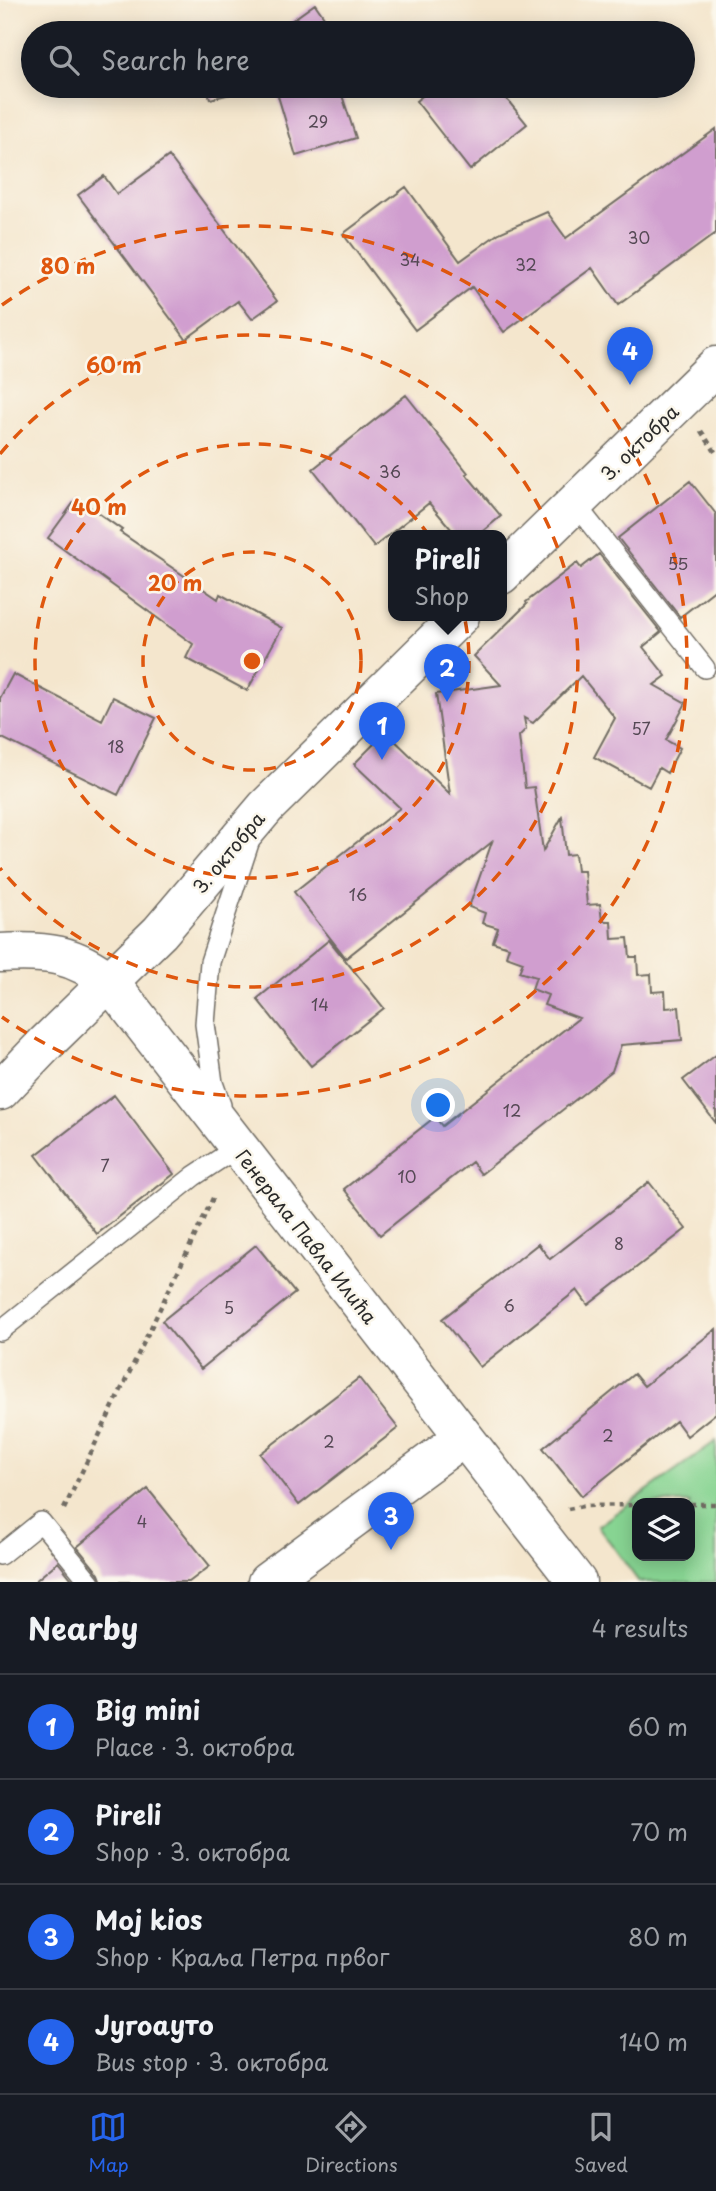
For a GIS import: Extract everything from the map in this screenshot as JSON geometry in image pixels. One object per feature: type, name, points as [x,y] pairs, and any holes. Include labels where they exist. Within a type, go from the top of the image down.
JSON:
[{"type":"street","name":"3. октобра","points":[[507,569],[716,366]]},
{"type":"street","name":"3. октобра","points":[[0,1091],[160,932],[266,807],[455,621]]},
{"type":"street","name":"Генерала Павла Илића","points":[[0,953],[33,951],[67,956],[91,966],[110,982],[577,1582]]},
{"type":"street","points":[[267,1582],[464,1437]]},
{"type":"lane","points":[[575,503],[705,668]]},
{"type":"lane","points":[[0,1331],[194,1176],[238,1147],[213,1083],[205,1024],[210,962],[246,849],[266,807]]},
{"type":"lane","points":[[0,1555],[41,1522],[90,1582]]},
{"type":"path","points":[[51,1534],[214,1197]]},
{"type":"path","points":[[695,1504],[716,1504]]},
{"type":"path","points":[[561,1511],[583,1506],[632,1505]]},
{"type":"green space","points":[[716,1441],[716,1582],[639,1582],[598,1526],[632,1502],[632,1561],[695,1561],[695,1498],[637,1498]]},
{"type":"building","points":[[315,4],[327,21],[291,21]]},
{"type":"building","points":[[279,98],[343,98],[356,138],[296,156]]},
{"type":"building","points":[[420,98],[506,98],[527,124],[470,170],[416,101]]},
{"type":"building","points":[[716,129],[716,233],[618,305],[592,268],[504,332],[472,287],[415,330],[343,234],[406,187],[460,261],[499,233],[547,212],[566,238]]},
{"type":"building","points":[[169,156],[277,301],[252,319],[238,301],[186,339],[78,195],[104,176],[117,194]]},
{"type":"building","points":[[406,395],[501,516],[484,530],[452,530],[429,503],[395,530],[388,530],[388,536],[374,547],[313,469]]},
{"type":"building","points":[[690,481],[716,514],[716,589],[680,617],[618,538]]},
{"type":"building","points":[[77,498],[122,530],[120,532],[218,599],[220,594],[282,628],[247,691],[186,658],[193,644],[48,538]]},
{"type":"building","points":[[599,554],[661,632],[643,647],[666,676],[654,685],[686,703],[666,740],[680,748],[667,773],[659,768],[649,787],[594,757],[615,718],[581,676],[533,723],[524,718],[526,729],[519,736],[525,788],[534,787],[543,851],[562,817],[566,855],[575,854],[577,871],[584,871],[587,905],[600,904],[602,921],[611,921],[612,939],[628,938],[630,957],[637,957],[638,975],[651,974],[652,992],[665,991],[666,1008],[679,1007],[682,1040],[621,1045],[612,1071],[481,1174],[472,1162],[380,1235],[344,1189],[435,1117],[442,1126],[579,1018],[544,1005],[548,995],[532,989],[536,977],[519,972],[523,962],[506,956],[509,947],[493,942],[498,928],[482,923],[485,913],[469,907],[492,842],[346,958],[294,892],[400,808],[354,764],[386,732],[450,794],[436,694],[501,685],[474,656],[527,604],[526,602],[577,563],[581,568]]},
{"type":"building","points":[[13,674],[102,720],[113,697],[156,718],[118,795],[0,737],[0,698]]},
{"type":"building","points":[[329,940],[384,1008],[311,1066],[257,999]]},
{"type":"building","points":[[716,1055],[716,1123],[683,1080]]},
{"type":"building","points":[[114,1095],[174,1174],[97,1234],[36,1155]]},
{"type":"building","points":[[649,1182],[686,1229],[588,1305],[577,1290],[480,1367],[442,1319],[538,1244],[550,1259]]},
{"type":"building","points":[[256,1245],[295,1293],[201,1369],[162,1321]]},
{"type":"building","points":[[716,1329],[716,1413],[687,1436],[676,1421],[582,1496],[543,1448],[634,1374],[644,1386]]},
{"type":"building","points":[[359,1378],[398,1428],[299,1505],[260,1454]]},
{"type":"building","points":[[148,1489],[210,1566],[189,1582],[102,1582],[99,1574],[77,1547]]},
{"type":"building","points":[[58,1562],[74,1582],[34,1582]]},
{"type":"place","name":"Југоауто","points":[[630,385]]},
{"type":"place","name":"Pireli","points":[[447,702]]},
{"type":"place","name":"Big mini","points":[[382,760]]},
{"type":"place","name":"Moj kios","points":[[391,1550]]}]
